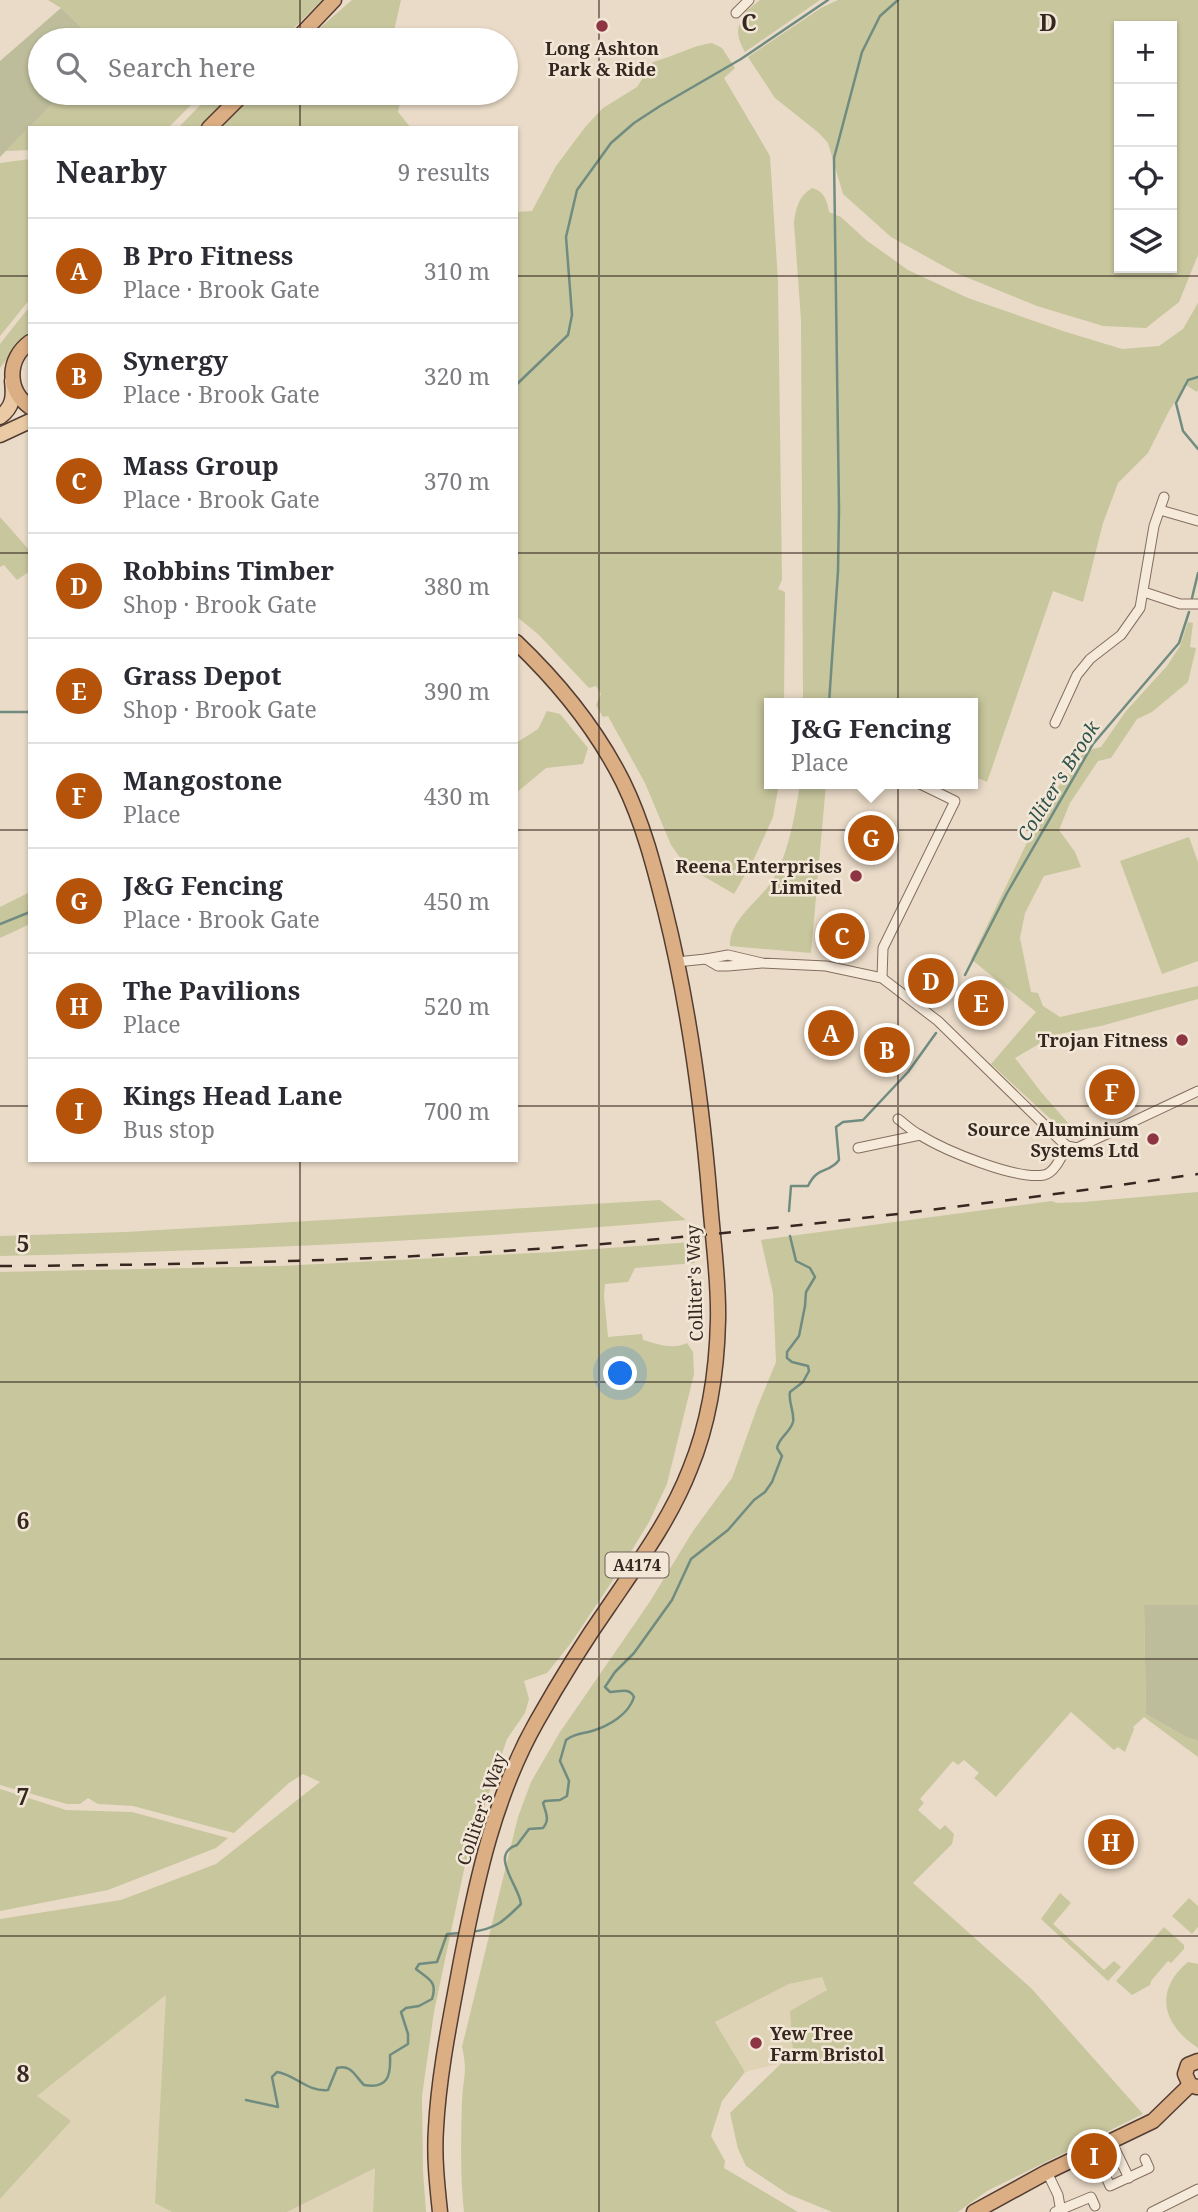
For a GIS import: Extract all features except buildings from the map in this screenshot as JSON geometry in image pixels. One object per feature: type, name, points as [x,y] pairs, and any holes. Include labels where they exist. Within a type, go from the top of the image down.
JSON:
[{"type":"highway","points":[[308,28],[337,0]]},
{"type":"highway","points":[[211,126],[232,105]]},
{"type":"highway","points":[[28,344],[16,355],[12,376],[15,390],[28,406]]},
{"type":"highway","name":"Colliter's Way","points":[[440,2212],[436,2127],[448,2028],[470,1911],[485,1849],[510,1776],[528,1738],[554,1691],[652,1544],[691,1468],[709,1398],[718,1332],[717,1282],[708,1175],[694,1055],[676,962],[649,851],[624,784],[607,753],[579,710],[518,644]]},
{"type":"highway","points":[[974,2212],[1047,2172],[1153,2121],[1191,2083],[1188,2065],[1198,2061]]},
{"type":"main road","points":[[0,417],[10,407],[14,398],[12,376]]},
{"type":"main road","points":[[0,435],[28,423]]},
{"type":"street","points":[[736,13],[749,0]]},
{"type":"street","points":[[1055,723],[1077,675],[1090,659],[1121,635],[1140,608],[1154,526],[1164,497]]},
{"type":"street","points":[[1160,510],[1198,521]]},
{"type":"street","points":[[1144,592],[1180,604],[1198,604]]},
{"type":"street","points":[[882,978],[883,948],[955,801],[930,789]]},
{"type":"street","points":[[676,962],[706,959],[718,966],[762,963],[826,966],[882,978],[938,1021],[1067,1146],[1077,1148],[1198,1091]]},
{"type":"street","points":[[898,1119],[920,1135],[971,1159],[1024,1174],[1045,1175],[1052,1170],[1067,1146]]},
{"type":"street","points":[[858,1148],[920,1135]]},
{"type":"street","points":[[1111,2141],[1129,2178]]},
{"type":"street","points":[[1106,2177],[1110,2186],[1129,2178],[1149,2168],[1145,2159]]},
{"type":"street","points":[[1047,2172],[1058,2195],[1058,2211],[1091,2197],[1095,2206]]},
{"type":"street","points":[[1152,2212],[1198,2189]]},
{"type":"shaded area","points":[[822,1977],[827,1989],[793,2052],[778,2064],[745,2072],[715,2022],[789,1984]]},
{"type":"shaded area","points":[[167,1994],[155,2203],[172,2212],[0,2212],[0,2199],[71,2121],[36,2097]]},
{"type":"shaded area","points":[[375,2167],[373,2212],[287,2212]]},
{"type":"green space","points":[[48,0],[322,0],[294,28],[82,28]]},
{"type":"green space","points":[[352,0],[401,0],[395,28],[320,28]]},
{"type":"green space","points":[[760,0],[820,0],[745,52],[739,37],[740,23],[747,14],[745,12]]},
{"type":"green space","points":[[838,0],[1198,0],[1198,255],[1179,302],[1146,328],[1103,326],[1037,306],[956,273],[891,237],[843,194],[828,143],[775,98],[748,57],[821,8]]},
{"type":"green space","points":[[61,8],[82,28],[38,28]]},
{"type":"green space","points":[[28,37],[28,105],[51,105],[0,157],[0,61]]},
{"type":"green space","points":[[712,43],[722,48],[735,68],[724,78],[770,156],[778,281],[782,580],[778,589],[785,592],[784,698],[764,698],[764,789],[778,789],[773,817],[734,894],[686,866],[671,845],[645,783],[608,716],[603,717],[596,705],[601,694],[596,686],[589,688],[539,635],[518,618],[518,212],[532,211],[556,166],[603,108],[637,87],[653,62]]},
{"type":"green space","points":[[51,105],[191,105],[170,126],[31,126]]},
{"type":"green space","points":[[200,105],[221,105],[201,126],[180,126]]},
{"type":"green space","points":[[240,105],[399,105],[398,112],[409,126],[220,126]]},
{"type":"green space","points":[[28,129],[28,150],[6,151]]},
{"type":"green space","points":[[28,159],[28,301],[0,336],[0,163]]},
{"type":"green space","points":[[812,188],[819,191],[829,212],[841,217],[866,240],[908,270],[968,298],[1122,349],[1159,346],[1183,329],[1198,303],[1197,392],[1186,385],[1169,411],[1148,453],[1118,483],[1103,523],[1083,602],[1053,591],[987,782],[978,778],[978,698],[803,698],[801,320],[794,223],[798,203]]},
{"type":"green space","points":[[28,309],[28,333],[0,368],[0,344]]},
{"type":"green space","points":[[0,517],[28,549],[28,572],[17,580],[4,565],[0,567]]},
{"type":"green space","points":[[1188,622],[1193,623],[1190,647],[1196,648],[1188,682],[1152,712],[1137,719],[1111,758],[1098,761],[1070,803],[1059,830],[1075,852],[1081,867],[1044,876],[1025,913],[1020,938],[1031,992],[1038,993],[1043,1006],[1060,1017],[1198,986],[1198,999],[1101,1026],[1054,1035],[1015,1058],[1075,1131],[1074,1138],[991,1064],[1036,1012],[971,959],[1046,803],[1085,751],[1101,747],[1126,711],[1167,666],[1180,646]]},
{"type":"green space","points":[[547,711],[560,714],[588,748],[583,764],[546,768],[518,791],[518,742],[538,729]]},
{"type":"green space","points":[[799,789],[826,789],[811,953],[730,946],[733,930],[738,922],[767,888],[780,866]]},
{"type":"green space","points":[[1189,837],[1198,862],[1198,961],[1162,974],[1120,861]]},
{"type":"green space","points":[[28,893],[28,925],[0,938],[0,907]]},
{"type":"green space","points":[[1198,1192],[1198,1605],[1144,1606],[1146,1714],[1198,1741],[1198,1757],[1144,1717],[1133,1727],[1125,1752],[1118,1747],[1114,1750],[1071,1712],[996,1797],[974,1778],[979,1773],[964,1760],[958,1765],[953,1761],[920,1799],[924,1803],[918,1810],[940,1830],[945,1825],[954,1834],[952,1844],[913,1883],[1031,1988],[1143,2114],[987,2191],[958,2212],[832,2212],[788,2194],[746,2166],[738,2149],[730,2113],[793,2052],[790,2011],[827,1990],[822,1977],[789,1984],[715,2022],[745,2072],[722,2101],[711,2136],[725,2161],[724,2168],[798,2212],[464,2212],[461,2143],[465,2069],[462,2047],[518,1817],[531,1782],[560,1732],[649,1603],[693,1531],[732,1478],[776,1362],[773,1293],[761,1240],[1052,1201],[1083,1202]]},
{"type":"green space","points":[[660,1200],[686,1220],[343,1244],[0,1256],[0,1236],[126,1232]]},
{"type":"green space","points":[[692,1242],[695,1263],[635,1268],[628,1282],[605,1284],[608,1337],[642,1334],[643,1340],[659,1345],[676,1346],[687,1343],[693,1352],[694,1374],[667,1484],[649,1522],[571,1643],[547,1673],[524,1681],[529,1699],[525,1713],[507,1739],[465,1865],[434,2012],[422,2096],[426,2212],[373,2212],[375,2168],[287,2212],[172,2212],[155,2203],[166,1995],[37,2096],[71,2121],[0,2199],[0,1919],[121,1900],[216,1864],[320,1782],[303,1774],[289,1783],[234,1833],[133,1806],[98,1804],[88,1798],[80,1804],[67,1804],[0,1785],[0,1272],[279,1266]]},
{"type":"green space","points":[[1144,1605],[1198,1605],[1198,1741],[1146,1714]]},
{"type":"green space","points":[[0,1789],[66,1810],[132,1812],[228,1838],[216,1848],[108,1890],[0,1911]]},
{"type":"green space","points":[[1060,1893],[1071,1903],[1053,1924],[1104,1970],[1114,1961],[1121,1967],[1108,1981],[1041,1919]]},
{"type":"green space","points":[[1189,1898],[1198,1906],[1198,1927],[1192,1934],[1172,1916]]},
{"type":"green space","points":[[1164,1927],[1184,1945],[1184,1949],[1171,1963],[1168,1961],[1150,1985],[1132,1995],[1116,1981]]},
{"type":"green space","points":[[1188,1962],[1198,1964],[1198,2048],[1177,2029],[1167,2007],[1170,1984]]},
{"type":"waterway","points":[[518,383],[568,335],[572,315],[566,237],[577,190],[611,143],[634,123],[741,59],[828,0]]},
{"type":"waterway","points":[[829,698],[838,571],[839,509],[834,158],[862,52],[880,16],[898,0]]},
{"type":"waterway","name":"Colliter's Brook","points":[[1198,377],[1188,380],[1176,403],[1183,431],[1198,449]]},
{"type":"waterway","name":"Colliter's Brook","points":[[1192,598],[1198,573]]},
{"type":"waterway","name":"Colliter's Brook","points":[[965,975],[1007,893],[1093,744],[1179,643],[1189,612]]},
{"type":"waterway","points":[[0,712],[28,712]]},
{"type":"waterway","points":[[0,924],[28,913]]},
{"type":"waterway","name":"Colliter's Brook","points":[[789,1211],[791,1186],[808,1186],[816,1175],[839,1160],[836,1127],[843,1122],[863,1120],[908,1072],[936,1033]]},
{"type":"waterway","name":"Colliter's Brook","points":[[471,1932],[499,1923],[521,1904],[505,1863],[505,1856],[529,1829],[543,1828],[547,1819],[543,1803],[545,1801],[560,1800],[567,1796],[569,1781],[560,1761],[566,1740],[605,1726],[628,1709],[634,1697],[630,1692],[610,1692],[605,1687],[615,1672],[634,1653],[672,1600],[691,1559],[728,1530],[772,1482],[782,1456],[777,1448],[778,1444],[793,1422],[790,1392],[803,1382],[809,1371],[808,1366],[787,1358],[787,1352],[799,1336],[806,1292],[815,1277],[810,1268],[796,1261],[790,1236]]},
{"type":"waterway","name":"Colliter's Brook","points":[[246,2100],[278,2107],[272,2077],[277,2072],[321,2090],[328,2090],[337,2068],[342,2067],[352,2072],[364,2085],[383,2083],[389,2075],[390,2055],[408,2044],[408,2034],[401,2012],[432,1999],[434,1993],[433,1984],[416,1969],[419,1964],[437,1962],[447,1934],[461,1933]]},
{"type":"railway","points":[[0,1266],[275,1262],[550,1248],[875,1217],[1198,1174]]},
{"type":"place","name":"Long Ashton Park & Ride","points":[[602,26]]},
{"type":"place","name":"J&G Fencing","points":[[871,838]]},
{"type":"place","name":"Reena Enterprises Limited","points":[[856,876]]},
{"type":"place","name":"Mass Group","points":[[842,936]]},
{"type":"place","name":"Robbins Timber","points":[[931,981]]},
{"type":"place","name":"Grass Depot","points":[[981,1003]]},
{"type":"place","name":"B Pro Fitness","points":[[831,1033]]},
{"type":"place","name":"Trojan Fitness","points":[[1182,1040]]},
{"type":"place","name":"Synergy","points":[[887,1050]]},
{"type":"place","name":"Mangostone","points":[[1112,1092]]},
{"type":"place","name":"Source Aluminium Systems Ltd","points":[[1153,1139]]},
{"type":"place","name":"The Pavilions","points":[[1111,1842]]},
{"type":"place","name":"Yew Tree Farm Bristol","points":[[756,2043]]},
{"type":"place","name":"Kings Head Lane","points":[[1094,2156]]}]
